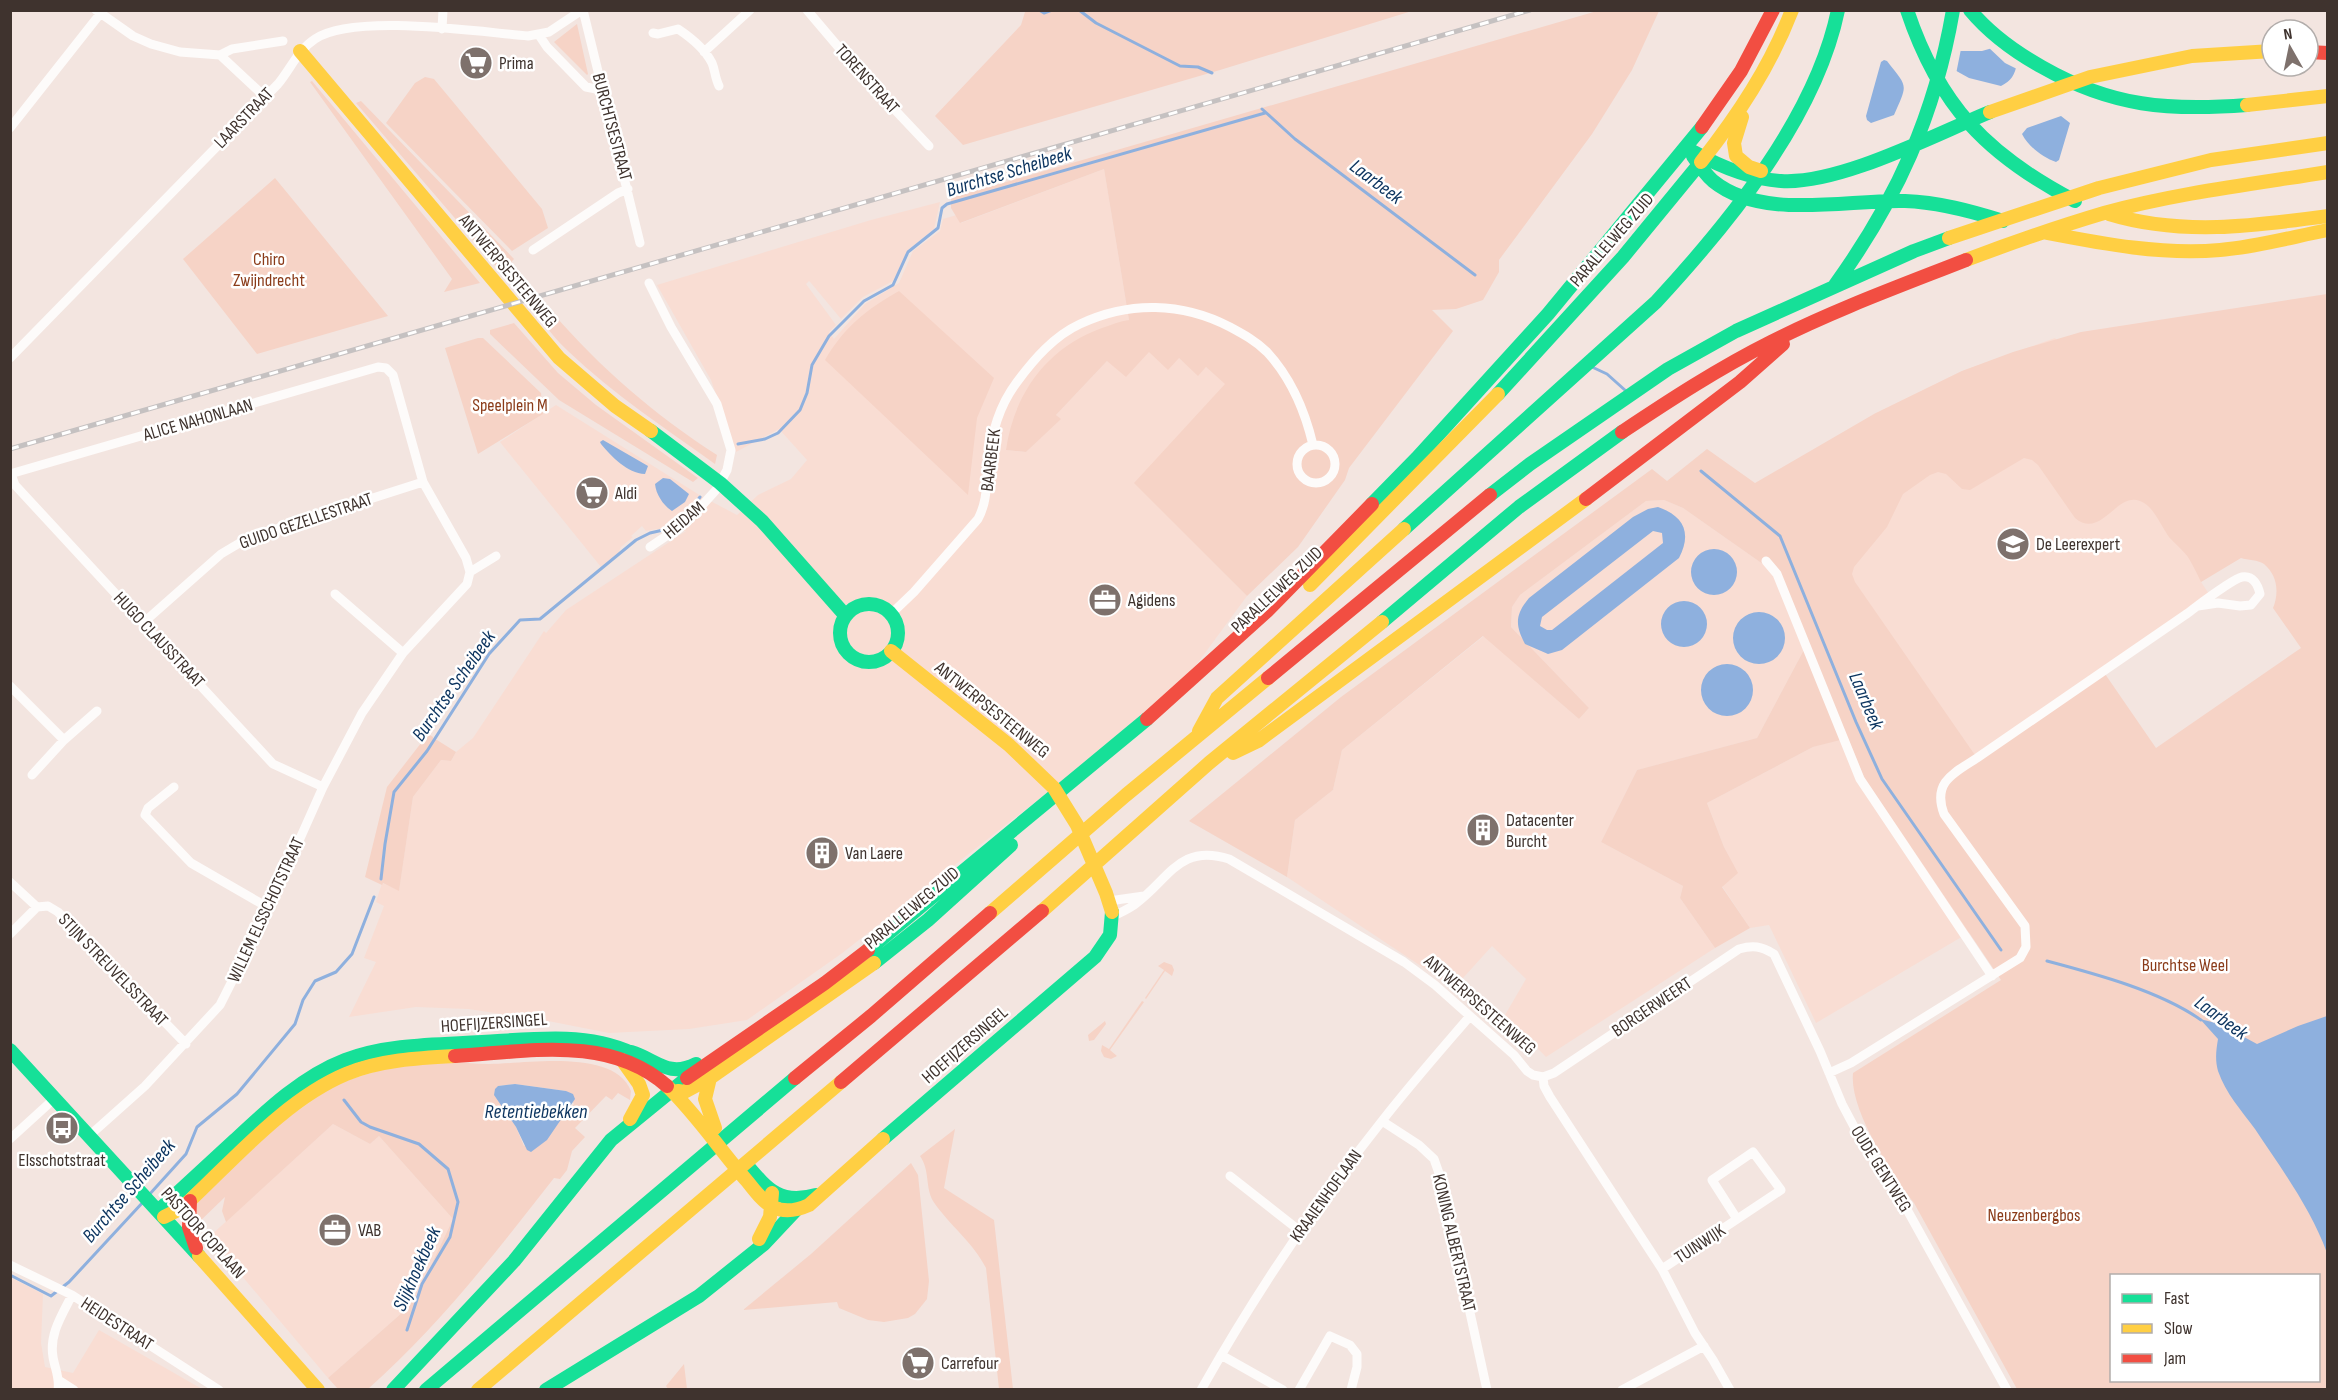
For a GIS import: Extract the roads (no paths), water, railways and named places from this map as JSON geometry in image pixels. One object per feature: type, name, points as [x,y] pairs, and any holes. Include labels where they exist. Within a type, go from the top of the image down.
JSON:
[{"type":"main road","name":"PARALLELWEG ZUID","points":[[1081,780],[1267,611],[1417,458],[1510,357],[1548,314],[1722,101],[1741,71],[1773,10]]},
{"type":"main road","name":"PARALLELWEG ZUID","points":[[677,1089],[720,1055],[858,958],[1049,806],[1267,626],[1368,528],[1524,366],[1656,217],[1744,104],[1779,43],[1792,10]]},
{"type":"main road","points":[[1194,741],[1217,698],[1599,354],[1681,276],[1737,207],[1775,151],[1801,107],[1822,64],[1838,10]]},
{"type":"main road","points":[[1907,10],[1922,51],[1937,80],[1979,135],[2007,161],[2037,181],[2074,200],[2117,218],[2172,228],[2210,228],[2328,216]]},
{"type":"main road","points":[[1209,763],[1258,741],[1621,473],[1740,382],[1782,345],[1820,303],[1857,256],[1896,190],[1913,152],[1944,57],[1953,10]]},
{"type":"main road","points":[[1970,10],[2008,46],[2049,73],[2085,90],[2126,103],[2172,109],[2217,109],[2328,96]]},
{"type":"main road","name":"ANTWERPSESTEENWEG","points":[[300,51],[558,358],[593,389],[674,446],[718,486],[762,521],[845,615]]},
{"type":"main road","points":[[1700,159],[1748,175],[1781,181],[1809,179],[1861,166],[1997,109],[2090,77],[2192,57],[2260,52]]},
{"type":"main road","points":[[1700,159],[1698,146],[1738,89],[1741,71]]},
{"type":"main road","points":[[1744,104],[1732,148],[1737,158],[1749,168],[1767,173],[1781,181]]},
{"type":"main road","points":[[426,1389],[581,1260],[747,1116],[871,1016],[1126,795],[1194,741],[1460,518],[1530,464],[1668,369],[1736,331],[1803,300],[1914,251],[2005,218],[2099,188],[2211,160],[2328,143]]},
{"type":"main road","points":[[1686,147],[1700,159],[1716,183],[1736,193],[1773,203],[1806,205],[1866,200],[1942,205],[2028,228],[2104,243],[2170,250],[2218,250],[2328,230]]},
{"type":"main road","points":[[478,1389],[1072,885],[1209,763],[1317,677],[1519,507],[1600,447],[1683,391],[1770,342],[1824,317],[2005,245],[2105,213],[2211,190],[2328,172]]},
{"type":"main road","points":[[1656,217],[1668,211],[1692,190],[1716,183]]},
{"type":"main road","points":[[870,603],[882,607],[891,614],[896,622],[898,634],[891,651],[883,658],[870,662],[860,660],[848,653],[840,637],[845,615],[857,606],[870,603]]},
{"type":"main road","name":"ANTWERPSESTEENWEG","points":[[891,651],[1002,738],[1051,785],[1069,811],[1109,901],[1113,916]]},
{"type":"main road","name":"PARALLELWEG ZUID","points":[[677,1089],[710,1078],[828,999],[890,952],[1049,806]]},
{"type":"main road","name":"HOEFIJZERSINGEL","points":[[546,1389],[699,1296],[764,1244],[795,1212],[804,1209],[824,1192],[1095,957],[1109,940],[1113,930],[1113,916]]},
{"type":"main road","name":"HOEFIJZERSINGEL","points":[[161,1214],[270,1108],[321,1071],[345,1060],[373,1052],[400,1048],[558,1037],[584,1039],[627,1056],[677,1089],[715,1128],[772,1200]]},
{"type":"main road","name":"PASTOOR COPLAAN","points":[[10,1050],[318,1389]]},
{"type":"main road","name":"HOEFIJZERSINGEL","points":[[161,1214],[182,1209],[279,1118],[310,1094],[351,1072],[403,1061],[531,1051],[586,1052],[627,1056]]},
{"type":"main road","points":[[624,1129],[643,1095],[640,1084],[626,1070],[627,1056],[640,1054],[661,1067],[678,1071],[686,1070],[720,1055]]},
{"type":"main road","points":[[710,1078],[704,1101],[715,1128]]},
{"type":"main road","points":[[393,1389],[472,1308],[611,1140],[677,1089]]},
{"type":"main road","name":"HOEFIJZERSINGEL","points":[[677,1089],[772,1200],[796,1200],[824,1192]]},
{"type":"main road","points":[[751,1253],[765,1231],[772,1200],[787,1212],[795,1212]]},
{"type":"main road","points":[[190,1201],[189,1227],[201,1258]]},
{"type":"street","points":[[442,10],[442,29]]},
{"type":"street","name":"LAARSTRAAT","points":[[10,358],[265,97],[286,73],[300,51],[316,38],[335,29],[369,26],[539,35],[563,25],[583,10]]},
{"type":"street","name":"BURCHTSESTRAAT","points":[[583,10],[640,243]]},
{"type":"street","points":[[704,52],[750,10]]},
{"type":"street","name":"TORENSTRAAT","points":[[807,10],[863,76],[929,146]]},
{"type":"street","points":[[10,128],[98,12],[133,36],[180,52],[220,55],[232,49],[283,41]]},
{"type":"street","points":[[653,33],[678,29],[689,36],[712,64],[714,77],[719,86]]},
{"type":"street","points":[[539,35],[547,47],[586,87],[601,90]]},
{"type":"street","points":[[220,55],[265,97]]},
{"type":"street","points":[[533,250],[618,193],[628,189]]},
{"type":"street","points":[[649,283],[671,327],[717,404],[730,450],[727,470],[718,486]]},
{"type":"street","name":"BAARBEEK","points":[[891,614],[914,592],[978,519],[987,494],[988,464],[995,422],[1016,384],[1043,350],[1079,324],[1121,310],[1164,306],[1208,315],[1237,330],[1266,351],[1301,403],[1313,445]]},
{"type":"street","name":"ALICE NAHONLAAN","points":[[11,474],[378,367],[386,368],[393,375],[423,482]]},
{"type":"street","points":[[1313,445],[1327,448],[1335,460],[1333,474],[1323,483],[1315,484],[1302,478],[1296,466],[1301,452],[1313,445]]},
{"type":"street","name":"HUGO CLAUSSTRAAT","points":[[11,474],[15,485],[273,764],[323,786]]},
{"type":"street","points":[[423,482],[466,558],[470,572]]},
{"type":"street","name":"GUIDO GEZELLESTRAAT","points":[[143,623],[221,554],[248,538],[423,482]]},
{"type":"street","name":"HEIDAM","points":[[650,547],[687,522],[718,486]]},
{"type":"street","name":"WILLEM ELSSCHOTSTRAAT","points":[[89,1136],[145,1086],[220,1005],[269,908],[323,786],[362,713],[403,653],[467,584],[470,572],[496,556]]},
{"type":"street","points":[[1767,561],[1778,574],[1860,779],[1992,976]]},
{"type":"street","points":[[1829,1073],[1851,1063],[1992,976],[2020,958],[2026,947],[2025,926],[1944,814],[1940,797],[1942,785],[1949,777],[2198,606],[2243,577],[2253,579],[2258,586],[2260,594],[2251,605],[2218,603],[2198,606]]},
{"type":"street","points":[[335,594],[403,653]]},
{"type":"street","points":[[10,686],[64,740]]},
{"type":"street","points":[[32,775],[64,740],[97,711]]},
{"type":"street","points":[[174,787],[148,808],[145,815],[191,863],[269,908]]},
{"type":"street","name":"ANTWERPSESTEENWEG","points":[[1113,916],[1134,905],[1180,863],[1192,857],[1213,854],[1229,859],[1404,962],[1435,985],[1514,1055],[1527,1071],[1543,1077],[1544,1086],[1550,1097],[1662,1269],[1695,1333],[1730,1389]]},
{"type":"street","points":[[10,882],[37,907]]},
{"type":"street","points":[[1109,901],[1144,896]]},
{"type":"street","name":"STIJN STREUVELSSTRAAT","points":[[10,934],[37,907],[48,906],[58,912],[186,1044]]},
{"type":"street","name":"BORGERWEERT","points":[[1543,1077],[1554,1073],[1739,949],[1750,946],[1762,947]]},
{"type":"street","name":"OUDE GENTWEG","points":[[1762,947],[1773,954],[1859,1136],[1905,1206],[2007,1389]]},
{"type":"street","name":"KRAAIENHOFLAAN","points":[[1201,1389],[1300,1231],[1382,1121],[1470,1016]]},
{"type":"street","points":[[10,1139],[55,1098]]},
{"type":"street","name":"KONING ALBERTSTRAAT","points":[[1382,1121],[1419,1145],[1434,1159],[1440,1176],[1487,1389]]},
{"type":"street","name":"TUINWIJK","points":[[1662,1269],[1781,1190],[1753,1152],[1712,1180],[1737,1219]]},
{"type":"street","points":[[1230,1176],[1300,1231]]},
{"type":"street","name":"HEIDESTRAAT","points":[[10,1265],[72,1296],[219,1389]]},
{"type":"street","points":[[72,1296],[54,1331],[52,1355],[59,1385],[74,1389]]},
{"type":"street","points":[[1299,1389],[1330,1336],[1350,1346],[1357,1354],[1357,1367],[1350,1389]]},
{"type":"street","points":[[1622,1389],[1704,1346]]},
{"type":"street","points":[[1221,1355],[1282,1389]]},
{"type":"water","points":[[1996,47],[2017,63],[2012,77],[2001,86],[1969,78],[1951,68],[1955,51],[1982,51]]},
{"type":"water","points":[[1884,60],[1899,76],[1904,86],[1902,97],[1894,115],[1871,123],[1866,116],[1881,62]]},
{"type":"water","points":[[2061,116],[2070,123],[2059,160],[2056,162],[2036,151],[2022,134],[2027,128]]},
{"type":"water","points":[[603,440],[648,466],[645,474],[632,471],[620,464],[601,444]]},
{"type":"water","points":[[663,478],[670,479],[689,494],[685,502],[672,511],[661,500],[657,492],[655,484]]},
{"type":"water","points":[[1658,507],[1667,511],[1674,515],[1683,526],[1685,541],[1679,558],[1562,650],[1548,654],[1525,644],[1519,631],[1518,620],[1529,598],[1633,517],[1648,509]],"holes":[[[1653,531],[1662,533],[1663,543],[1552,630],[1540,626],[1542,617]]]},
{"type":"water","points":[[1714,549],[1730,556],[1737,572],[1730,588],[1714,595],[1698,588],[1691,572],[1698,556]]},
{"type":"water","points":[[1684,601],[1700,608],[1707,624],[1700,640],[1684,647],[1668,640],[1661,624],[1668,608]]},
{"type":"water","points":[[1754,612],[1764,612],[1774,616],[1781,623],[1785,638],[1781,653],[1774,660],[1764,664],[1754,664],[1744,660],[1737,653],[1733,643],[1733,633],[1737,623],[1744,616]]},
{"type":"water","points":[[1722,664],[1732,664],[1741,668],[1749,676],[1753,690],[1749,704],[1741,712],[1732,716],[1722,716],[1713,712],[1705,704],[1701,695],[1701,685],[1705,676],[1713,668]]},
{"type":"water","points":[[2328,1016],[2327,1253],[2295,1189],[2225,1087],[2216,1063],[2218,1039],[2200,1019],[2220,1024],[2257,1044]]},
{"type":"water","name":"Retentiebekken","points":[[515,1084],[566,1091],[573,1094],[575,1099],[547,1140],[531,1152],[527,1150],[516,1127],[494,1095],[498,1086]]},
{"type":"waterway","name":"Laarbeek","points":[[1039,10],[1044,13],[1052,10]]},
{"type":"waterway","name":"Laarbeek","points":[[1079,10],[1096,23],[1180,66],[1198,67],[1212,73]]},
{"type":"waterway","name":"Laarbeek","points":[[1262,109],[1295,139],[1475,275]]},
{"type":"waterway","name":"Burchtse Scheibeek","points":[[738,444],[765,439],[778,433],[800,410],[807,393],[812,365],[829,336],[864,301],[893,285],[908,252],[938,228],[942,208],[947,204],[1265,113]]},
{"type":"waterway","points":[[1592,367],[1607,374],[1626,391]]},
{"type":"waterway","name":"Laarbeek","points":[[1701,471],[1780,536],[1856,722],[1882,779],[2001,950]]},
{"type":"waterway","name":"Burchtse Scheibeek","points":[[682,521],[700,497]]},
{"type":"waterway","name":"Burchtse Scheibeek","points":[[381,879],[394,792],[427,751],[489,654],[520,620],[540,619],[636,540],[650,533],[672,528]]},
{"type":"waterway","name":"Burchtse Scheibeek","points":[[148,1196],[186,1154],[197,1127],[237,1094],[295,1024],[303,1000],[315,981],[336,972],[352,954],[374,897]]},
{"type":"waterway","name":"Laarbeek","points":[[2047,961],[2147,992],[2167,1000],[2201,1020]]},
{"type":"waterway","name":"Slijkhoekbeek","points":[[344,1100],[361,1122],[419,1144],[448,1169],[458,1202],[450,1237],[422,1284],[407,1330]]},
{"type":"waterway","name":"Burchtse Scheibeek","points":[[10,1275],[51,1296],[69,1282],[144,1201]]},
{"type":"railway","points":[[10,449],[1530,10]]},
{"type":"place","name":"Prima","points":[[476,63]]},
{"type":"place","name":"Aldi","points":[[592,493]]},
{"type":"place","name":"De Leerexpert","points":[[2013,544]]},
{"type":"place","name":"Agidens","points":[[1105,600]]},
{"type":"place","name":"Datacenter Burcht","points":[[1483,830]]},
{"type":"place","name":"Van Laere","points":[[822,853]]},
{"type":"place","name":"Elsschotstraat","points":[[62,1128]]},
{"type":"place","name":"VAB","points":[[335,1230]]},
{"type":"place","name":"Carrefour","points":[[918,1363]]},
{"type":"park label","name":"Chiro Zwijndrecht","points":[[269,269]]},
{"type":"park label","name":"Speelplein M","points":[[510,405]]},
{"type":"park label","name":"Burchtse Weel","points":[[2185,965]]},
{"type":"park label","name":"Neuzenbergbos","points":[[2034,1215]]}]
